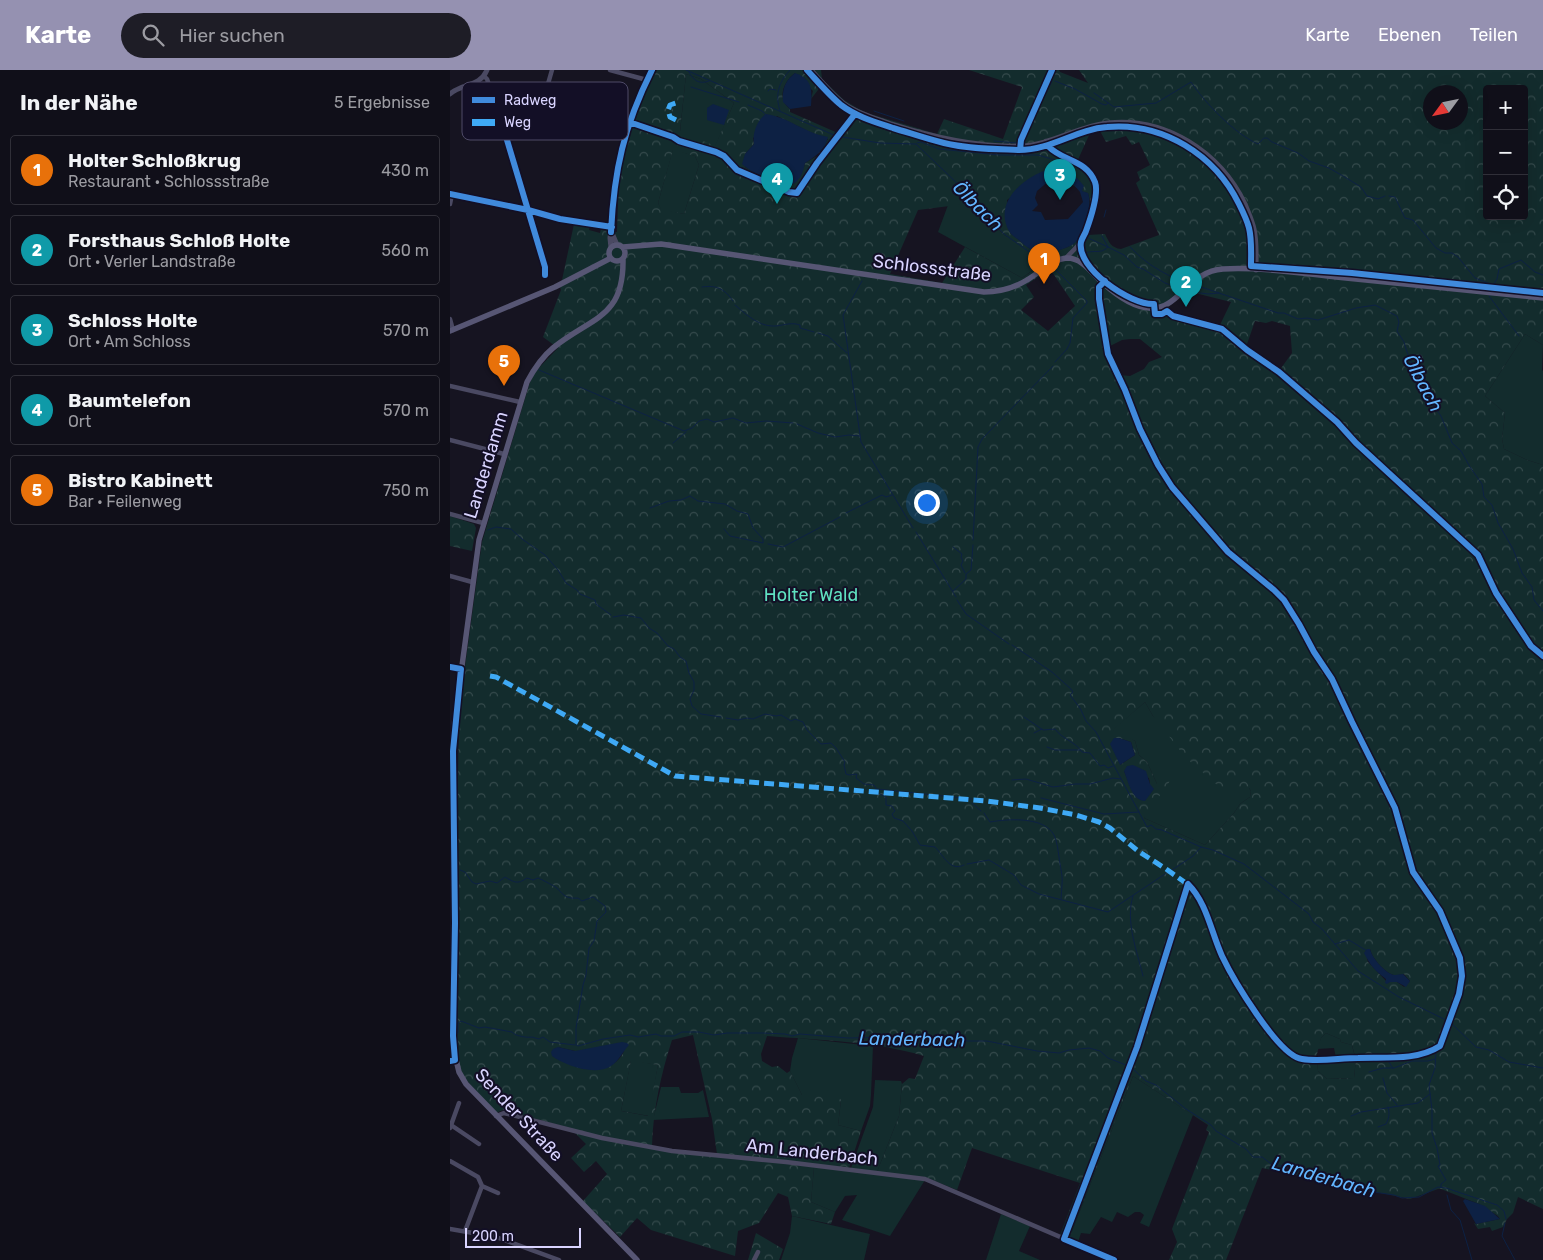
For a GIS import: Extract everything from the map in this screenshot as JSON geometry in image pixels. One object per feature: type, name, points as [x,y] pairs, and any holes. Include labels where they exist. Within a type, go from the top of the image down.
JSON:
[{"type":"main road","name":"Schlossstraße","points":[[452,330],[555,287],[585,271],[594,263],[640,246],[662,244],[984,292],[994,292],[1016,286],[1052,264],[1066,258]]},
{"type":"main road","name":"Landerdamm","points":[[461,669],[472,582],[483,523],[527,382],[534,368],[543,357],[567,338],[608,312],[617,298],[622,280],[617,253]]},
{"type":"main road","points":[[1066,258],[1078,260],[1084,264],[1102,283],[1115,293],[1136,305],[1149,308],[1163,307],[1201,275],[1221,269],[1256,270],[1543,298]]},
{"type":"main road","name":"Sender Straße","points":[[461,669],[453,750],[451,818],[455,867],[453,1061],[466,1084],[634,1259]]},
{"type":"street","points":[[610,70],[647,80]]},
{"type":"street","points":[[628,125],[638,98],[652,70]]},
{"type":"street","points":[[811,70],[842,102],[867,116],[946,140],[1020,146],[1046,141],[1091,126],[1130,122],[1158,129],[1191,142],[1218,163],[1240,193],[1254,229],[1256,270]]},
{"type":"street","points":[[475,82],[485,73]]},
{"type":"street","points":[[450,94],[462,87]]},
{"type":"street","points":[[507,140],[545,267],[545,275]]},
{"type":"street","points":[[617,253],[612,230],[617,165],[624,140]]},
{"type":"street","points":[[1046,141],[1048,147],[1088,170],[1096,186],[1092,213],[1081,242],[1066,258]]},
{"type":"street","points":[[450,204],[451,194],[612,230]]},
{"type":"street","points":[[1081,242],[1084,264]]},
{"type":"street","points":[[1102,283],[1099,287],[1099,299],[1108,354],[1113,367]]},
{"type":"street","points":[[1163,307],[1173,316],[1222,329],[1293,385]]},
{"type":"street","points":[[450,319],[452,330]]},
{"type":"street","points":[[450,386],[520,402]]},
{"type":"street","points":[[450,440],[504,454]]},
{"type":"street","points":[[450,514],[483,523]]},
{"type":"street","points":[[450,576],[472,582]]},
{"type":"street","points":[[450,667],[461,669]]},
{"type":"street","points":[[458,1103],[451,1127],[479,1144]]},
{"type":"street","name":"Am Landerbach","points":[[496,1116],[504,1113],[602,1138],[672,1151],[813,1165],[925,1179],[1114,1260]]},
{"type":"street","points":[[450,1161],[478,1177],[482,1186],[498,1193]]},
{"type":"street","points":[[465,1231],[482,1186]]},
{"type":"street","points":[[450,1229],[496,1237],[559,1260]]},
{"type":"street","points":[[754,1260],[758,1252]]},
{"type":"green space","name":"Holter Wald","points":[[657,70],[821,70],[822,79],[844,100],[867,113],[937,134],[944,119],[1003,139],[1022,87],[969,70],[1059,70],[1088,83],[1079,70],[1543,70],[1543,345],[1525,334],[1485,396],[1505,413],[1502,439],[1504,449],[1543,465],[1543,1209],[1518,1197],[1513,1213],[1503,1227],[1492,1231],[1490,1227],[1478,1229],[1474,1223],[1500,1219],[1479,1204],[1441,1189],[1410,1199],[1262,1168],[1226,1260],[1169,1260],[1177,1242],[1172,1229],[1209,1132],[1206,1130],[1208,1125],[1133,1076],[1069,1239],[1060,1235],[1080,1183],[972,1148],[957,1190],[925,1177],[877,1172],[899,1116],[902,1084],[909,1078],[915,1079],[924,1056],[905,1051],[846,1042],[767,1036],[761,1054],[762,1061],[772,1067],[778,1066],[787,1073],[790,1071],[802,1095],[837,1094],[841,1100],[838,1125],[861,1131],[849,1168],[717,1154],[712,1119],[693,1035],[672,1040],[658,1092],[652,1146],[602,1137],[503,1110],[496,1113],[468,1082],[461,1071],[454,1047],[459,711],[482,542],[530,382],[536,371],[558,348],[543,337],[561,290],[559,284],[562,280],[574,224],[590,226],[589,230],[600,233],[601,229],[617,232],[620,166],[634,116]],"holes":[[[795,73],[813,91],[811,99],[821,86],[840,105],[856,115],[854,118],[856,120],[848,131],[844,130],[840,134],[790,112],[790,109],[783,100],[783,90],[791,76]],[[686,74],[701,79],[734,103],[715,146],[680,131]],[[777,116],[828,139],[817,156],[805,163],[804,167],[783,185],[745,167],[745,154],[754,144],[753,138]],[[1100,131],[1106,142],[1126,136],[1132,145],[1139,142],[1150,165],[1137,172],[1140,180],[1136,183],[1159,235],[1121,249],[1113,246],[1105,234],[1088,235],[1081,233],[1078,239],[1068,247],[1045,255],[1033,251],[1010,233],[1007,200],[1049,169],[1083,192],[1088,193],[1089,206],[1092,199],[1093,182],[1087,172],[1076,164],[1090,133]],[[673,150],[695,156],[699,165],[684,214],[661,209],[658,203]],[[973,203],[1003,234],[1047,261],[1022,278],[965,247],[942,283],[890,274],[918,210]],[[1050,269],[1075,306],[1048,331],[1021,310],[1034,297],[1026,285]],[[1187,291],[1231,302],[1220,325],[1175,315],[1167,308]],[[1255,321],[1266,323],[1272,321],[1290,326],[1292,353],[1279,371],[1246,347]],[[1140,339],[1162,357],[1149,362],[1144,369],[1130,376],[1119,375],[1108,347],[1122,340]],[[1145,702],[1153,716],[1186,758],[1224,791],[1249,788],[1251,791],[1250,797],[1240,804],[1205,845],[1144,818],[1170,781],[1164,775],[1157,784],[1147,762],[1139,755],[1135,741],[1113,730]],[[1119,738],[1131,742],[1135,755],[1120,765]],[[1124,771],[1149,778],[1150,784],[1132,791]],[[1370,949],[1375,960],[1385,970],[1394,975],[1404,974],[1410,981],[1404,987],[1397,982],[1386,981],[1367,959]],[[1326,1033],[1340,1039],[1341,1042],[1352,1045],[1355,1056],[1316,1058],[1321,1038]],[[558,1047],[575,1051],[624,1051],[619,1059],[609,1066],[597,1070]],[[1356,1059],[1354,1078],[1327,1079],[1318,1071],[1317,1060]],[[631,1061],[658,1065],[648,1116],[621,1111]]]},
{"type":"green space","points":[[686,74],[701,79],[734,103],[715,147],[680,132]]},
{"type":"green space","points":[[673,149],[695,156],[699,165],[684,214],[661,210],[658,203]]},
{"type":"green space","points":[[973,203],[1003,234],[1047,260],[1022,278],[938,232],[948,205]]},
{"type":"green space","points":[[1525,334],[1543,345],[1543,465],[1504,449],[1502,439],[1505,413],[1485,396]]},
{"type":"green space","points":[[450,516],[474,524],[476,528],[472,551],[450,546]]},
{"type":"green space","points":[[1145,702],[1153,716],[1251,791],[1250,797],[1240,804],[1205,845],[1144,818],[1157,784],[1147,762],[1139,755],[1135,741],[1112,730]]},
{"type":"green space","points":[[1326,1033],[1340,1039],[1341,1042],[1352,1045],[1355,1057],[1336,1058],[1334,1048],[1317,1049],[1321,1038]]},
{"type":"green space","points":[[798,1038],[873,1046],[870,1106],[861,1131],[838,1125],[841,1100],[802,1095],[790,1071]]},
{"type":"green space","points":[[1356,1059],[1354,1078],[1327,1079],[1318,1071],[1317,1060]]},
{"type":"green space","points":[[631,1060],[658,1065],[649,1116],[621,1111]]},
{"type":"green space","points":[[1133,1076],[1193,1115],[1149,1227],[1140,1223],[1144,1215],[1140,1212],[1135,1212],[1128,1217],[1117,1212],[1112,1222],[1101,1217],[1090,1234],[1081,1233],[1078,1242],[1069,1239]]},
{"type":"green space","points":[[875,1080],[901,1081],[902,1084],[899,1116],[877,1172],[851,1168],[873,1107]]},
{"type":"green space","points":[[661,1087],[679,1087],[681,1093],[698,1093],[703,1090],[709,1117],[653,1120]]},
{"type":"green space","points":[[574,1132],[628,1145],[814,1167],[811,1202],[835,1212],[831,1224],[792,1216],[788,1197],[778,1193],[759,1223],[738,1231],[735,1256],[651,1230],[637,1218],[620,1237],[583,1201],[607,1174],[596,1161],[584,1172],[571,1158],[586,1144]]},
{"type":"green space","points":[[814,1167],[925,1180],[890,1236],[842,1220],[857,1195],[845,1196],[835,1212],[811,1202]]},
{"type":"green space","points":[[1001,1214],[1030,1226],[1019,1251],[1040,1260],[986,1260]]},
{"type":"green space","points":[[792,1216],[870,1234],[864,1260],[781,1260],[790,1233]]},
{"type":"green space","points":[[756,1233],[783,1249],[779,1260],[748,1260]]},
{"type":"water","points":[[795,73],[805,78],[810,86],[811,106],[790,109],[783,102],[785,86]]},
{"type":"water","points":[[713,104],[729,110],[724,125],[707,120],[707,108]]},
{"type":"water","points":[[766,114],[782,118],[828,137],[827,142],[816,156],[805,163],[801,176],[795,183],[790,185],[776,182],[760,175],[742,164],[745,154],[754,144],[758,123]]},
{"type":"water","points":[[1049,169],[1077,178],[1084,186],[1082,191],[1088,193],[1089,198],[1088,213],[1080,236],[1072,245],[1051,256],[1034,251],[1023,244],[1012,235],[1005,220],[1005,210],[1014,192],[1021,184]],"holes":[[[1050,180],[1074,185],[1080,192],[1083,202],[1068,219],[1045,220],[1041,212],[1032,211],[1038,205],[1035,198],[1037,191]]]},
{"type":"water","points":[[1114,738],[1131,742],[1135,755],[1120,765],[1110,744]]},
{"type":"water","points":[[1133,765],[1146,771],[1150,784],[1154,789],[1145,801],[1137,798],[1134,794],[1124,771],[1127,766]]},
{"type":"water","points":[[1367,949],[1370,949],[1375,960],[1388,972],[1394,975],[1403,974],[1410,981],[1406,987],[1397,982],[1385,983],[1386,979],[1373,967],[1366,957],[1364,953]]},
{"type":"water","points":[[622,1042],[629,1045],[617,1061],[611,1066],[597,1070],[589,1070],[565,1063],[552,1056],[551,1052],[558,1047],[575,1051]]},
{"type":"water","points":[[1465,1199],[1485,1206],[1500,1219],[1476,1224],[1463,1201]]},
{"type":"waterway","name":"Ölbach","points":[[686,70],[836,136],[880,143],[916,144],[960,186],[1004,234],[1035,256],[1039,258],[1043,255]]},
{"type":"waterway","points":[[780,111],[778,100],[780,84],[790,70]]},
{"type":"waterway","name":"Ölbach","points":[[689,72],[697,81],[709,81]]},
{"type":"waterway","points":[[1024,139],[1052,81]]},
{"type":"waterway","points":[[1055,81],[1075,89],[1102,104],[1106,105],[1108,103]]},
{"type":"waterway","points":[[1094,93],[1114,107],[1156,103],[1191,82],[1204,99],[1230,126],[1249,139],[1258,144],[1264,138],[1267,138],[1298,153],[1309,161],[1329,168],[1343,176],[1361,187],[1367,196],[1378,199],[1385,196]]},
{"type":"waterway","name":"Ölbach","points":[[691,87],[739,102]]},
{"type":"waterway","points":[[768,91],[770,89],[776,90]]},
{"type":"waterway","name":"Ölbach","points":[[748,105],[762,111],[766,115]]},
{"type":"waterway","points":[[874,111],[904,121]]},
{"type":"waterway","points":[[994,141],[1017,143]]},
{"type":"waterway","name":"Ölbach","points":[[917,143],[921,142],[939,149],[999,155],[1038,155],[1076,166],[1087,173]]},
{"type":"waterway","points":[[1389,196],[1395,197],[1405,218],[1413,220],[1436,248],[1458,257],[1475,278],[1493,285],[1497,279],[1499,269],[1521,260],[1535,272],[1543,275]]},
{"type":"waterway","name":"Ölbach","points":[[1104,217],[1106,210]]},
{"type":"waterway","name":"Ölbach","points":[[1102,236],[1108,247]]},
{"type":"waterway","name":"Ölbach","points":[[1088,238],[1108,247]]},
{"type":"waterway","name":"Ölbach","points":[[1086,253],[1102,251],[1108,247],[1124,255],[1137,267],[1165,283],[1173,286],[1180,284],[1140,257],[1130,247]]},
{"type":"waterway","points":[[1055,269],[1087,301],[1073,318],[1070,343],[1067,349],[1055,362]]},
{"type":"waterway","points":[[862,281],[843,315],[861,442],[913,528]]},
{"type":"waterway","name":"Ölbach","points":[[1198,286],[1219,293]]},
{"type":"waterway","points":[[702,287],[719,288],[733,301]]},
{"type":"waterway","name":"Ölbach","points":[[1193,292],[1219,293],[1298,319],[1318,320],[1356,308],[1375,305],[1397,316],[1399,322],[1397,331],[1404,342],[1425,394],[1441,416],[1452,443],[1461,451],[1482,484],[1484,497],[1492,505],[1498,523],[1513,549],[1522,573],[1532,587],[1534,600],[1543,611]]},
{"type":"waterway","points":[[1489,296],[1519,336]]},
{"type":"waterway","points":[[735,305],[754,320],[764,325],[797,324],[800,325],[800,328],[814,332]]},
{"type":"waterway","points":[[818,333],[828,336],[847,353]]},
{"type":"waterway","points":[[973,540],[978,447],[982,439],[1053,366]]},
{"type":"waterway","points":[[539,370],[684,431],[692,428],[699,421],[707,419],[714,422],[733,418],[746,423],[766,421],[793,423]]},
{"type":"waterway","points":[[797,424],[818,433],[835,437],[860,436]]},
{"type":"waterway","points":[[673,443],[686,432]]},
{"type":"waterway","points":[[846,513],[882,495],[886,497],[892,495]]},
{"type":"waterway","points":[[650,508],[690,496],[698,501],[725,504],[737,511],[748,514],[753,528],[763,539],[763,543],[730,536],[724,529]]},
{"type":"waterway","points":[[768,544],[783,547],[840,517]]},
{"type":"waterway","points":[[488,530],[496,527],[511,529],[545,555],[566,583],[580,594],[595,600],[596,604],[611,615]]},
{"type":"waterway","points":[[916,532],[956,597]]},
{"type":"waterway","points":[[953,591],[966,579],[966,574],[971,570],[973,545]]},
{"type":"waterway","points":[[953,547],[962,554],[963,561],[961,565],[965,573]]},
{"type":"waterway","points":[[957,600],[966,614],[1009,644]]},
{"type":"waterway","points":[[613,617],[624,615],[641,618],[649,628],[657,633],[668,646],[674,649],[686,661],[694,682],[694,690],[690,699],[692,706],[701,714],[721,717]]},
{"type":"waterway","points":[[1012,645],[1052,672],[1071,689],[1073,692],[1070,695],[1080,708],[1086,721],[1096,732],[1147,827],[1151,825],[1156,829],[1213,850],[1244,864],[1309,914],[1313,922],[1322,929],[1358,971],[1399,997],[1448,1021]]},
{"type":"waterway","points":[[726,718],[738,720],[753,719],[765,714],[781,715],[791,721],[795,719],[803,722],[807,730],[821,744],[831,743],[836,748],[845,762],[846,774],[857,774],[856,778],[864,784],[874,785],[877,790]]},
{"type":"waterway","points":[[1024,717],[1043,730],[1055,729],[1082,752],[1090,753],[1100,766],[1104,765],[1108,768],[1113,766]]},
{"type":"waterway","points":[[1034,733],[1042,729]]},
{"type":"waterway","points":[[1047,747],[1055,750],[1080,750]]},
{"type":"waterway","points":[[1012,780],[1026,779],[1053,787],[1090,784],[1113,778],[1121,779]]},
{"type":"waterway","points":[[877,789],[972,799]]},
{"type":"waterway","points":[[878,793],[886,797],[886,805],[892,806],[895,811],[892,814],[894,818],[903,821],[912,831],[920,845],[935,847],[951,865],[959,867],[964,865]]},
{"type":"waterway","points":[[1041,798],[1104,814],[1139,812]]},
{"type":"waterway","points":[[972,803],[981,811]]},
{"type":"waterway","points":[[984,813],[990,822],[1025,820],[1049,829],[1054,835],[1058,849],[1062,878],[1061,899]]},
{"type":"waterway","points":[[1172,870],[1193,856],[1201,847]]},
{"type":"waterway","points":[[967,864],[989,860],[1014,875],[1021,885],[1039,894],[1108,912],[1168,872]]},
{"type":"waterway","name":"Landerbach","points":[[460,870],[465,872],[472,882],[476,884],[490,881],[497,883],[505,877],[518,882],[527,878],[533,880],[538,878],[556,887],[568,897],[578,898],[582,901],[593,897],[605,906],[606,912],[597,921],[594,941],[589,948],[576,1028],[576,1045],[578,1046],[603,1039],[630,1035],[638,1037],[656,1034],[674,1036],[682,1032],[699,1032],[714,1035],[763,1033],[848,1038],[922,1036],[963,1039],[967,1041],[987,1041],[1037,1051],[1059,1053],[1089,1048],[1100,1051],[1108,1058],[1133,1069],[1146,1081],[1156,1085],[1186,1109],[1211,1125],[1216,1131],[1246,1149],[1253,1157],[1262,1157],[1270,1163],[1294,1169],[1317,1179],[1402,1198],[1419,1197],[1438,1187],[1446,1188],[1497,1205],[1504,1211],[1506,1219]]},
{"type":"waterway","points":[[1133,896],[1130,916],[1131,926],[1143,976]]},
{"type":"waterway","points":[[1335,944],[1349,940],[1367,951]]},
{"type":"waterway","points":[[457,1034],[458,1023],[461,1021],[479,1028],[485,1027],[539,1039],[543,1037],[550,1042],[575,1045]]},
{"type":"waterway","points":[[1436,1047],[1446,1021]]},
{"type":"waterway","points":[[1451,1023],[1476,1047],[1489,1050],[1509,1062],[1543,1068]]},
{"type":"waterway","points":[[1436,1050],[1435,1068],[1429,1085],[1432,1133],[1437,1148],[1440,1165],[1438,1166],[1446,1180],[1441,1184],[1441,1187]]},
{"type":"waterway","points":[[1369,1072],[1383,1068],[1394,1068],[1412,1061],[1435,1059]]},
{"type":"waterway","points":[[1388,1061],[1393,1068]]},
{"type":"waterway","points":[[1383,1078],[1387,1093],[1397,1105]]},
{"type":"waterway","points":[[1351,1116],[1361,1112],[1418,1103],[1430,1094]]},
{"type":"waterway","points":[[1378,1127],[1386,1124],[1389,1116],[1388,1107]]},
{"type":"waterway","name":"Landerbach","points":[[1447,1195],[1451,1210],[1460,1220],[1472,1260]]},
{"type":"waterway","name":"Landerbach","points":[[1505,1223],[1502,1236],[1515,1260]]},
{"type":"marked path","points":[[676,120],[670,117],[668,110],[670,105],[679,102]]},
{"type":"marked path","points":[[490,676],[496,677],[675,776],[987,801],[1076,815],[1099,822],[1110,828],[1138,851],[1190,886]]},
{"type":"cycle path","points":[[628,130],[634,110],[652,70]]},
{"type":"cycle path","points":[[807,70],[841,105],[853,113],[893,128],[953,145],[991,149],[1031,149],[1042,147],[1085,131],[1107,127],[1128,127],[1148,130],[1167,136],[1185,145],[1201,157],[1229,186],[1249,228],[1251,266],[1352,273],[1543,293]]},
{"type":"cycle path","points":[[1020,150],[1021,140],[1052,70]]},
{"type":"cycle path","points":[[629,122],[673,137],[679,141],[716,152],[724,156],[737,170],[789,192],[797,193],[817,163],[855,114]]},
{"type":"cycle path","points":[[507,140],[545,267],[545,275]]},
{"type":"cycle path","points":[[611,232],[618,168],[625,140]]},
{"type":"cycle path","points":[[1048,146],[1086,169],[1095,182],[1094,207],[1081,242],[1082,252],[1087,263],[1096,273],[1119,292],[1144,303],[1154,304],[1155,314],[1162,314],[1167,311],[1173,316],[1222,329],[1247,350],[1279,372],[1337,422],[1356,443],[1478,555],[1496,593],[1531,646],[1543,656]]},
{"type":"cycle path","points":[[450,194],[528,210],[560,219],[612,227]]},
{"type":"cycle path","points":[[1105,281],[1099,287],[1099,299],[1108,354],[1125,390],[1140,429],[1158,465],[1172,487],[1228,552],[1284,600],[1332,679],[1395,808],[1413,872],[1440,911],[1460,958],[1462,976],[1459,994],[1440,1046],[1431,1051],[1400,1057],[1302,1059],[1292,1055],[1281,1045],[1245,997],[1222,956],[1200,900],[1188,884],[1137,1047],[1064,1239],[1114,1260]]},
{"type":"cycle path","points":[[450,667],[461,669],[453,751],[455,923],[453,1036],[455,1060],[450,1061]]},
{"type":"place","name":"Schloss Holte","points":[[1060,200]]},
{"type":"place","name":"Baumtelefon","points":[[777,204]]},
{"type":"place","name":"Holter Schloßkrug","points":[[1044,284]]},
{"type":"place","name":"Forsthaus Schloß Holte","points":[[1186,307]]},
{"type":"place","name":"Bistro Kabinett","points":[[504,386]]}]
